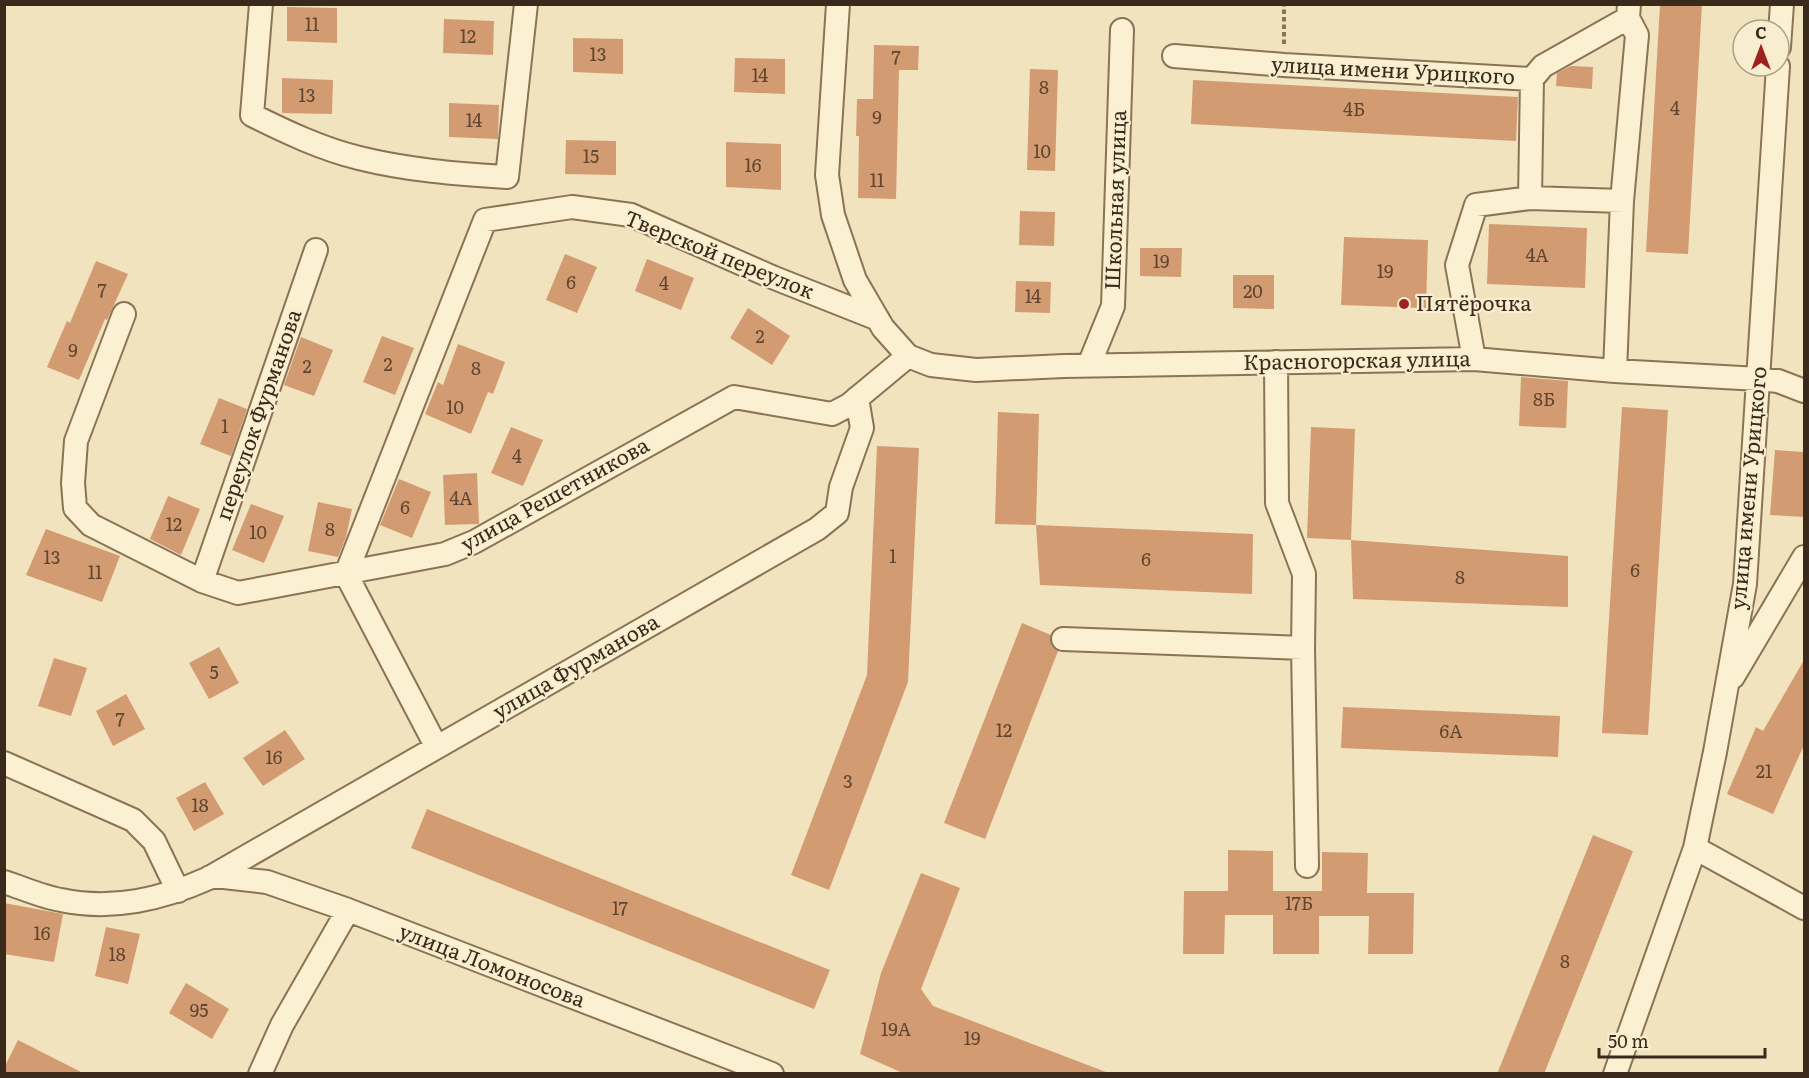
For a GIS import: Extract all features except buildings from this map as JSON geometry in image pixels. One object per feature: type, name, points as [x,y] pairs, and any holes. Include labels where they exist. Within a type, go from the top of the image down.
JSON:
[{"type":"street","points":[[261,4],[252,115],[289,134],[359,158],[445,174],[507,177],[526,4]]},
{"type":"street","points":[[838,4],[827,175],[833,214],[855,280],[884,328],[908,356]]},
{"type":"street","points":[[1532,79],[1543,66],[1629,11],[1637,35],[1622,201],[1616,372]]},
{"type":"street","name":"Школьная улица","points":[[1089,365],[1113,306],[1122,30]]},
{"type":"street","name":"улица имени Урицкого","points":[[1174,56],[1284,65],[1532,79],[1530,198]]},
{"type":"street","name":"улица имени Урицкого","points":[[1616,1074],[1695,848],[1707,797],[1745,584],[1777,78]]},
{"type":"street","points":[[1474,359],[1457,265],[1476,205],[1530,198],[1622,201]]},
{"type":"street","name":"Тверской переулок","points":[[346,574],[485,220],[573,207],[631,215],[762,273],[878,319]]},
{"type":"street","name":"переулок Фурманова","points":[[202,581],[316,250]]},
{"type":"street","name":"улица Решетникова","points":[[124,314],[76,441],[73,483],[75,508],[91,525],[202,581],[238,593],[445,554],[474,542],[734,397],[832,414],[857,398],[908,356]]},
{"type":"street","name":"Красногорская улица","points":[[908,356],[931,365],[976,370],[1089,365],[1474,359],[1616,372],[1759,378],[1778,381],[1804,392]]},
{"type":"street","points":[[1276,362],[1277,503],[1304,574],[1307,866]]},
{"type":"street","name":"улица Фурманова","points":[[4,882],[60,900],[96,906],[129,903],[178,891],[208,878],[817,529],[837,513],[841,488],[862,428],[857,398]]},
{"type":"street","points":[[1727,689],[1804,557]]},
{"type":"street","points":[[346,574],[436,746]]},
{"type":"street","points":[[1063,639],[1303,648]]},
{"type":"street","points":[[4,763],[133,820],[154,841],[178,891]]},
{"type":"street","points":[[1695,848],[1804,908]]},
{"type":"street","name":"улица Ломоносова","points":[[208,878],[224,877],[267,882],[348,910],[772,1074]]},
{"type":"street","points":[[260,1074],[282,1025],[348,910]]},
{"type":"path","points":[[1284,4],[1284,65]]},
{"type":"place","name":"Пятёрочка","points":[[1404,304]]}]
